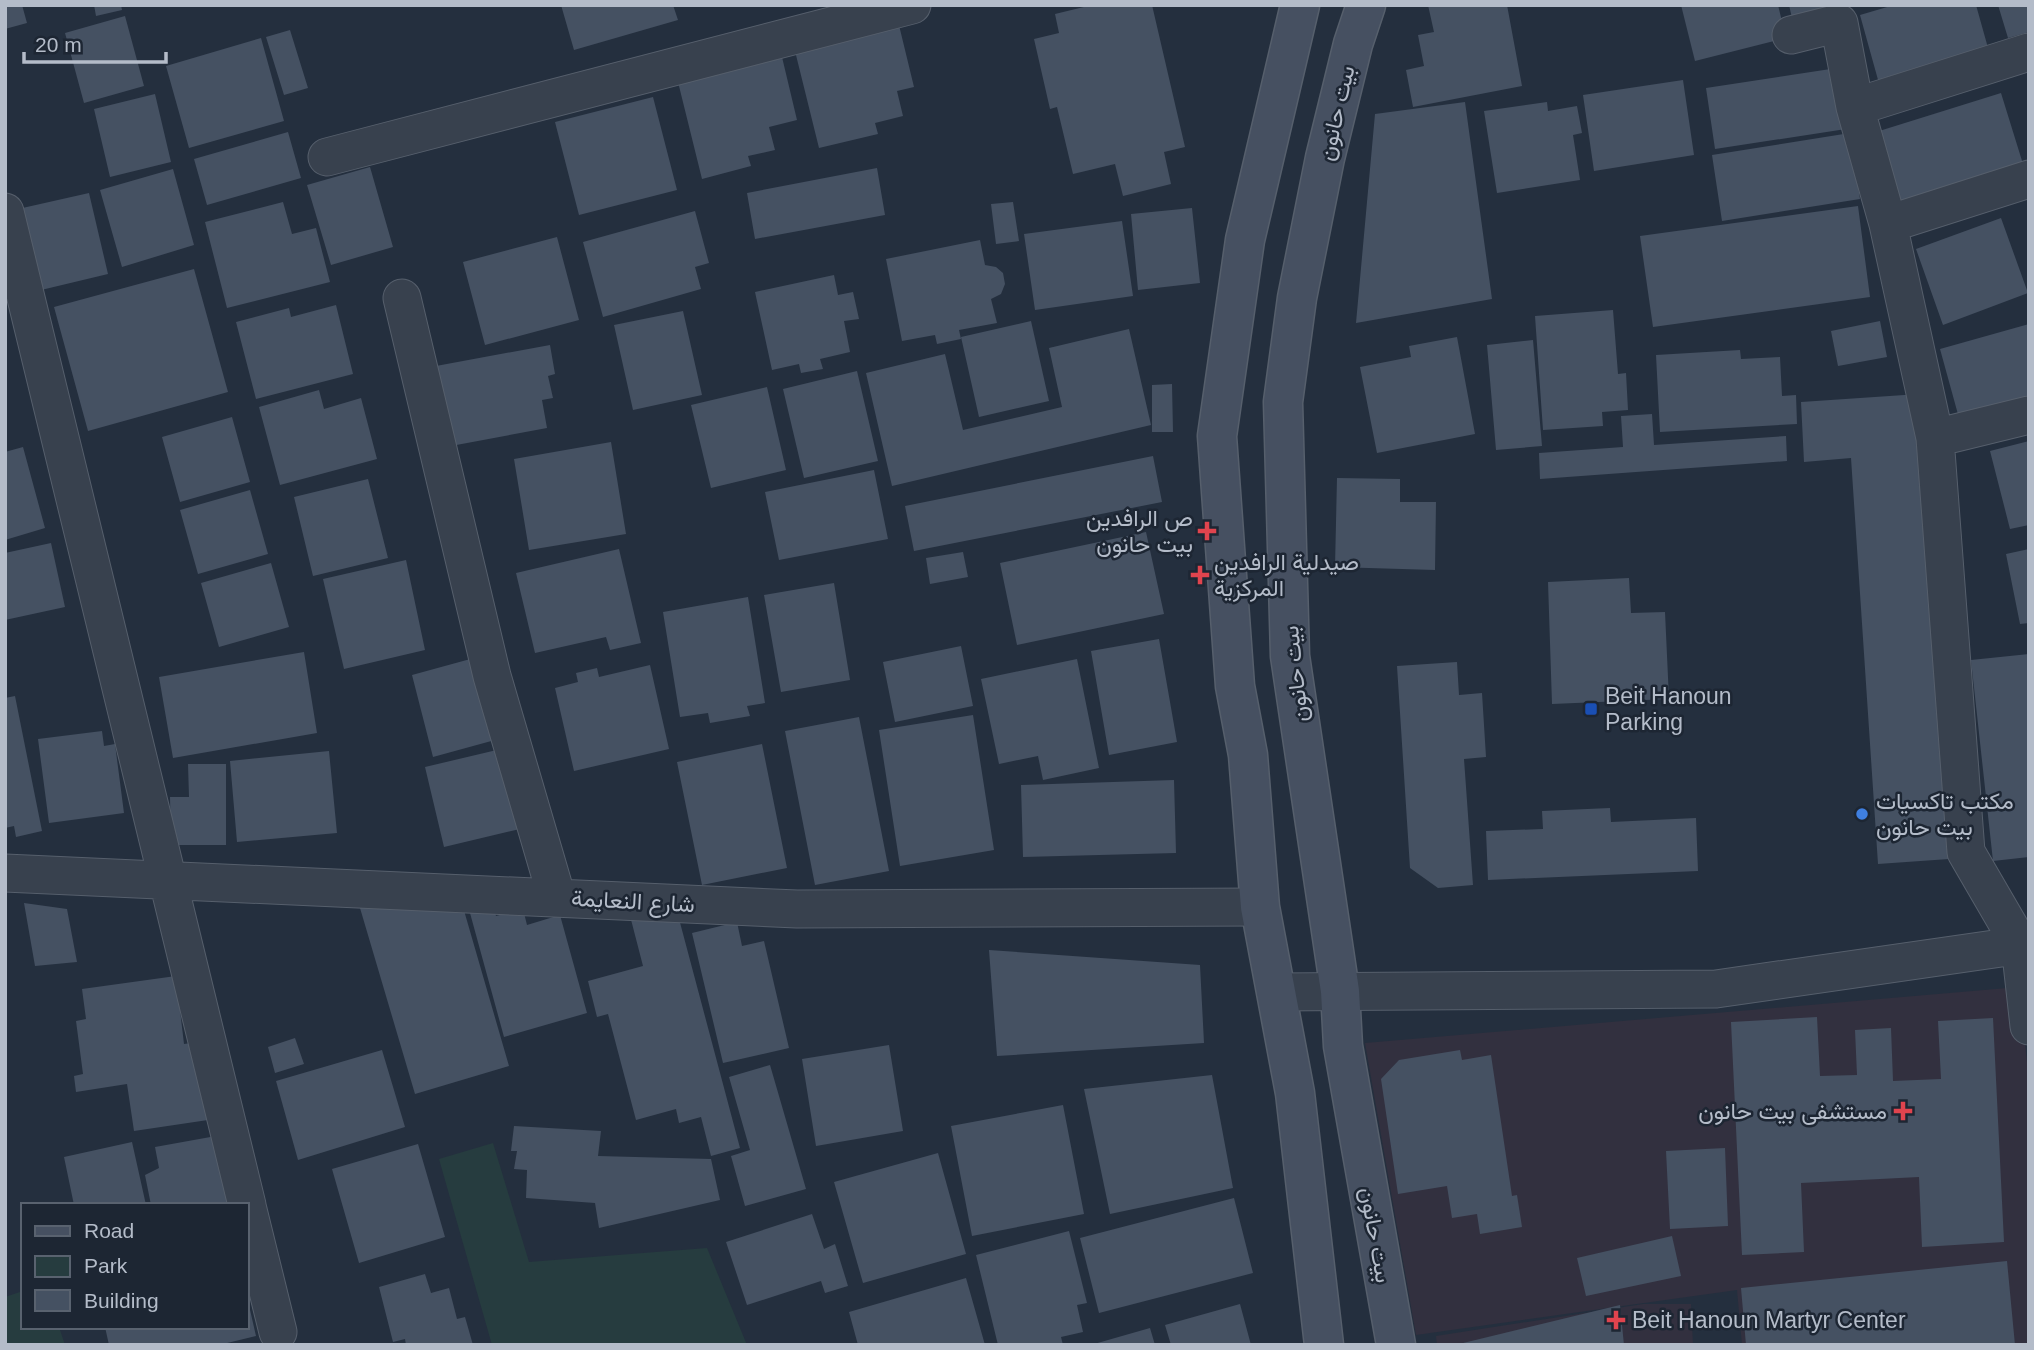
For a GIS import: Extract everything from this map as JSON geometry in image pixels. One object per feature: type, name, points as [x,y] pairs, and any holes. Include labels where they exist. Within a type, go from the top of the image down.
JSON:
[{"type":"main road","points":[[1300,5],[1245,240],[1217,436],[1235,686],[1248,755],[1260,907],[1295,1093],[1324,1345]]},
{"type":"main road","name":"بيت حانون","points":[[1366,5],[1353,44],[1325,158],[1297,298],[1283,402],[1290,656],[1340,991],[1343,1046],[1396,1345]]},
{"type":"street","points":[[327,157],[912,5]]},
{"type":"street","points":[[1791,35],[1839,23],[1855,107],[1888,224],[1935,438],[1966,852],[2024,944],[2029,1026]]},
{"type":"street","points":[[1855,107],[2029,52]]},
{"type":"street","points":[[1888,224],[2029,179]]},
{"type":"street","points":[[5,212],[247,1203]]},
{"type":"street","points":[[402,298],[492,676],[557,898]]},
{"type":"street","points":[[1935,438],[2029,415]]},
{"type":"street","name":"شارع النعايمة","points":[[5,873],[797,909],[1260,907]]},
{"type":"street","points":[[1276,992],[1716,989],[2024,944]]},
{"type":"street","points":[[248,1209],[278,1332]]},
{"type":"shaded area","points":[[2019,987],[2029,1081],[2029,1345],[1742,1345],[1737,1290],[1416,1335],[1365,1043]]},
{"type":"shaded area","name":"Beit Hanoun Martyr Center","points":[[1643,1304],[1691,1304],[1693,1345],[1437,1345],[1436,1336]]},
{"type":"green space","points":[[493,1143],[529,1262],[707,1248],[747,1345],[492,1345],[439,1159]]},
{"type":"green space","points":[[21,1292],[21,1329],[60,1329],[65,1345],[5,1345],[5,1297]]},
{"type":"building","points":[[5,5],[22,5],[27,23],[5,29]]},
{"type":"building","points":[[94,5],[121,5],[122,10],[96,16]]},
{"type":"building","points":[[561,5],[673,5],[678,20],[574,50]]},
{"type":"building","points":[[1092,5],[1152,5],[1185,147],[1164,152],[1171,184],[1123,196],[1115,164],[1073,174],[1057,107],[1050,109],[1034,39],[1059,33],[1055,14]]},
{"type":"building","points":[[1428,5],[1507,5],[1522,86],[1413,107],[1406,70],[1424,66],[1418,35],[1434,32]]},
{"type":"building","points":[[1681,5],[1778,5],[1786,38],[1695,61]]},
{"type":"building","points":[[1789,5],[1842,5],[1846,19],[1795,31]]},
{"type":"building","points":[[1894,5],[1976,5],[1990,55],[1880,87],[1860,15]]},
{"type":"building","points":[[1998,5],[2029,5],[2029,32],[2008,38]]},
{"type":"building","points":[[125,16],[144,86],[84,103],[65,33]]},
{"type":"building","points":[[898,21],[914,87],[897,91],[903,116],[875,123],[878,134],[819,148],[794,47]]},
{"type":"building","points":[[290,30],[308,88],[284,95],[266,37]]},
{"type":"building","points":[[261,38],[284,121],[189,148],[166,66]]},
{"type":"building","points":[[782,57],[797,120],[769,127],[775,150],[748,156],[751,166],[702,179],[678,82]]},
{"type":"building","points":[[1837,68],[1846,129],[1715,149],[1706,88]]},
{"type":"building","points":[[1683,80],[1694,155],[1594,171],[1583,95]]},
{"type":"building","points":[[2001,93],[2023,164],[1898,203],[1876,132]]},
{"type":"building","points":[[155,94],[171,162],[110,177],[94,109]]},
{"type":"building","points":[[653,97],[677,190],[579,215],[555,122]]},
{"type":"building","points":[[1465,102],[1492,299],[1356,323],[1375,114]]},
{"type":"building","points":[[1547,102],[1548,111],[1577,106],[1582,133],[1573,135],[1580,180],[1497,193],[1484,111]]},
{"type":"building","points":[[288,132],[301,178],[207,205],[194,159]]},
{"type":"building","points":[[1850,133],[1860,199],[1722,221],[1712,155]]},
{"type":"building","points":[[370,167],[393,247],[331,265],[307,185]]},
{"type":"building","points":[[877,168],[885,215],[755,239],[747,193]]},
{"type":"building","points":[[173,169],[194,245],[122,267],[100,190]]},
{"type":"building","points":[[89,193],[108,274],[37,291],[18,209]]},
{"type":"building","points":[[283,202],[292,234],[316,228],[330,282],[227,308],[205,222]]},
{"type":"building","points":[[1013,202],[1019,241],[996,244],[991,204]]},
{"type":"building","points":[[1858,206],[1870,297],[1653,327],[1640,236]]},
{"type":"building","points":[[1192,208],[1200,283],[1138,290],[1131,214]]},
{"type":"building","points":[[695,211],[709,263],[695,267],[701,289],[603,317],[583,242]]},
{"type":"building","points":[[2001,218],[2028,293],[1943,325],[1916,249]]},
{"type":"building","points":[[1122,221],[1133,296],[1035,310],[1024,234]]},
{"type":"building","points":[[557,237],[579,320],[485,345],[463,262]]},
{"type":"building","points":[[980,240],[985,265],[996,267],[1003,273],[1005,284],[1001,294],[991,299],[997,323],[959,330],[961,339],[937,344],[935,335],[902,341],[886,259]]},
{"type":"building","points":[[194,269],[228,392],[88,431],[54,307]]},
{"type":"building","points":[[834,275],[838,295],[853,292],[859,319],[844,321],[850,352],[820,359],[823,369],[801,373],[799,364],[772,370],[755,292]]},
{"type":"building","points":[[336,305],[353,374],[256,399],[236,322],[289,308],[291,317]]},
{"type":"building","points":[[1613,310],[1618,374],[1626,373],[1628,410],[1602,412],[1603,426],[1543,430],[1535,316]]},
{"type":"building","points":[[683,311],[702,395],[633,410],[614,325]]},
{"type":"building","points":[[1031,321],[1049,401],[979,417],[961,337]]},
{"type":"building","points":[[1880,321],[1887,357],[1838,366],[1831,331]]},
{"type":"building","points":[[2029,324],[2029,398],[1959,418],[1940,349]]},
{"type":"building","points":[[1129,329],[1151,425],[892,486],[866,373],[945,354],[963,430],[1062,407],[1049,348]]},
{"type":"building","points":[[1457,337],[1475,434],[1377,453],[1360,367],[1411,357],[1409,346]]},
{"type":"building","points":[[1533,340],[1542,446],[1496,450],[1487,345]]},
{"type":"building","points":[[550,345],[555,374],[548,376],[553,398],[542,400],[547,428],[451,446],[436,366]]},
{"type":"building","points":[[1740,350],[1741,359],[1780,357],[1782,396],[1796,395],[1797,424],[1660,432],[1656,355]]},
{"type":"building","points":[[857,371],[878,461],[804,478],[783,389]]},
{"type":"building","points":[[1172,384],[1173,432],[1152,432],[1152,385]]},
{"type":"building","points":[[767,387],[786,470],[711,488],[691,405]]},
{"type":"building","points":[[319,390],[324,409],[361,398],[377,459],[280,485],[259,407]]},
{"type":"building","points":[[1919,394],[1949,859],[1878,864],[1851,458],[1804,462],[1801,402]]},
{"type":"building","points":[[1652,414],[1654,445],[1786,436],[1787,461],[1540,479],[1539,453],[1623,447],[1621,416]]},
{"type":"building","points":[[232,417],[250,482],[180,502],[162,437]]},
{"type":"building","points":[[2029,441],[2029,525],[2010,529],[1990,451]]},
{"type":"building","points":[[611,442],[626,534],[529,550],[514,459]]},
{"type":"building","points":[[23,447],[45,528],[5,540],[5,452]]},
{"type":"building","points":[[1153,456],[1162,502],[914,551],[905,506]]},
{"type":"building","points":[[874,470],[888,539],[779,560],[765,492]]},
{"type":"building","points":[[1337,478],[1400,479],[1400,502],[1436,502],[1435,570],[1335,567]]},
{"type":"building","points":[[368,479],[388,558],[313,576],[294,497]]},
{"type":"building","points":[[250,490],[268,554],[198,574],[180,510]]},
{"type":"building","points":[[1146,532],[1164,614],[1017,645],[1000,563]]},
{"type":"building","points":[[51,543],[65,607],[5,620],[5,553]]},
{"type":"building","points":[[619,549],[641,643],[610,650],[606,637],[535,653],[516,573]]},
{"type":"building","points":[[2029,549],[2029,623],[2020,624],[2006,554]]},
{"type":"building","points":[[963,552],[968,577],[930,584],[926,558]]},
{"type":"building","points":[[406,560],[425,650],[344,669],[323,579]]},
{"type":"building","points":[[271,563],[289,627],[219,647],[201,583]]},
{"type":"building","points":[[1629,578],[1631,613],[1665,612],[1669,699],[1552,704],[1548,582]]},
{"type":"building","points":[[834,583],[850,680],[781,692],[764,595]]},
{"type":"building","points":[[748,597],[765,703],[747,706],[750,716],[710,723],[708,713],[680,717],[663,612]]},
{"type":"building","points":[[1159,639],[1177,742],[1109,755],[1091,651]]},
{"type":"building","points":[[961,646],[973,706],[895,722],[883,662]]},
{"type":"building","points":[[304,652],[317,733],[173,758],[159,677]]},
{"type":"building","points":[[2029,654],[2029,857],[1993,861],[1971,660]]},
{"type":"building","points":[[474,658],[495,740],[433,757],[412,675]]},
{"type":"building","points":[[1077,659],[1099,768],[1043,780],[1038,756],[999,764],[981,679]]},
{"type":"building","points":[[1457,662],[1459,695],[1482,693],[1486,757],[1464,759],[1473,885],[1438,888],[1410,868],[1397,666]]},
{"type":"building","points":[[650,665],[669,749],[574,771],[555,688],[578,682],[576,673],[597,668],[599,677]]},
{"type":"building","points":[[15,696],[42,831],[16,837],[14,826],[5,828],[5,698]]},
{"type":"building","points":[[973,715],[994,850],[900,866],[879,730]]},
{"type":"building","points":[[859,717],[889,871],[815,885],[785,731]]},
{"type":"building","points":[[102,731],[104,746],[115,744],[124,813],[49,823],[38,739]]},
{"type":"building","points":[[762,744],[787,868],[702,885],[677,762]]},
{"type":"building","points":[[501,749],[520,829],[444,847],[425,767]]},
{"type":"building","points":[[329,751],[337,833],[237,842],[230,761]]},
{"type":"building","points":[[188,764],[226,764],[226,845],[171,845],[170,797],[189,797]]},
{"type":"building","points":[[1174,780],[1176,853],[1023,857],[1021,785]]},
{"type":"building","points":[[1610,808],[1611,822],[1696,818],[1698,871],[1488,880],[1486,831],[1543,829],[1542,811]]},
{"type":"building","points":[[24,903],[67,909],[77,962],[35,966]]},
{"type":"building","points":[[493,906],[496,916],[523,909],[527,925],[560,915],[587,1013],[504,1037],[470,913]]},
{"type":"building","points":[[463,907],[509,1066],[415,1094],[360,908]]},
{"type":"building","points":[[628,908],[678,915],[740,1148],[711,1156],[701,1117],[679,1123],[676,1109],[636,1120],[608,1014],[597,1017],[588,981],[643,966]]},
{"type":"building","points":[[737,922],[742,946],[764,941],[789,1048],[723,1063],[692,933]]},
{"type":"building","points":[[989,950],[1200,965],[1204,1043],[997,1056]]},
{"type":"building","points":[[176,976],[184,1044],[198,1042],[208,1120],[134,1131],[127,1084],[76,1092],[74,1076],[83,1074],[76,1021],[86,1019],[82,989]]},
{"type":"building","points":[[1817,1017],[1820,1076],[1857,1075],[1855,1030],[1891,1028],[1893,1081],[1941,1079],[1938,1021],[1993,1018],[2004,1242],[1922,1247],[1919,1177],[1801,1183],[1804,1252],[1742,1255],[1731,1022]]},
{"type":"building","points":[[295,1038],[304,1064],[275,1073],[268,1047]]},
{"type":"building","points":[[889,1045],[903,1131],[816,1146],[802,1059]]},
{"type":"building","points":[[382,1050],[405,1127],[298,1160],[276,1081]]},
{"type":"building","points":[[1460,1050],[1462,1060],[1491,1055],[1512,1196],[1517,1195],[1522,1227],[1480,1234],[1477,1214],[1452,1218],[1447,1186],[1398,1194],[1381,1079],[1399,1060]]},
{"type":"building","points":[[770,1065],[806,1189],[745,1206],[731,1156],[750,1150],[729,1077]]},
{"type":"building","points":[[1212,1075],[1233,1188],[1110,1214],[1084,1089]]},
{"type":"building","points":[[1063,1105],[1084,1214],[972,1236],[951,1126]]},
{"type":"building","points":[[514,1126],[601,1131],[598,1156],[711,1159],[720,1200],[599,1228],[595,1203],[526,1198],[527,1170],[514,1169],[517,1151],[511,1151]]},
{"type":"building","points":[[216,1136],[229,1203],[151,1203],[145,1175],[159,1168],[155,1147]]},
{"type":"building","points":[[132,1142],[146,1203],[74,1203],[64,1157]]},
{"type":"building","points":[[418,1144],[445,1237],[359,1263],[332,1169]]},
{"type":"building","points":[[1725,1148],[1728,1226],[1670,1229],[1666,1151]]},
{"type":"building","points":[[938,1153],[966,1254],[863,1283],[834,1182]]},
{"type":"building","points":[[1234,1198],[1253,1273],[1099,1313],[1080,1238]]},
{"type":"building","points":[[812,1214],[824,1249],[835,1244],[848,1286],[825,1293],[821,1281],[747,1305],[726,1242]]},
{"type":"building","points":[[1069,1231],[1087,1303],[1077,1305],[1083,1332],[1061,1337],[1063,1345],[998,1345],[976,1255]]},
{"type":"building","points":[[1672,1236],[1681,1276],[1586,1296],[1577,1258]]},
{"type":"building","points":[[2007,1261],[2015,1345],[1746,1345],[1741,1288]]},
{"type":"building","points":[[425,1274],[431,1293],[449,1288],[457,1319],[465,1317],[473,1345],[406,1345],[405,1339],[393,1342],[379,1287]]},
{"type":"building","points":[[966,1278],[985,1345],[858,1345],[849,1312]]},
{"type":"building","points":[[248,1301],[256,1336],[219,1345],[109,1345],[105,1329],[248,1329]]},
{"type":"building","points":[[1240,1304],[1251,1345],[1171,1345],[1165,1325]]},
{"type":"building","points":[[1620,1305],[1624,1345],[1459,1345],[1459,1344]]},
{"type":"building","points":[[1150,1328],[1155,1345],[1094,1345],[1094,1344]]},
{"type":"place","name":"ص الرافدين بيت حانون","points":[[1207,531]]},
{"type":"place","name":"صيدلية الرافدين المركزية","points":[[1200,575]]},
{"type":"place","name":"Beit Hanoun Parking","points":[[1591,709]]},
{"type":"place","name":"مكتب تاكسيات بيت حانون","points":[[1862,814]]},
{"type":"place","name":"مستشفى بيت حانون","points":[[1903,1111]]},
{"type":"place","name":"Beit Hanoun Martyr Center","points":[[1616,1320]]}]
